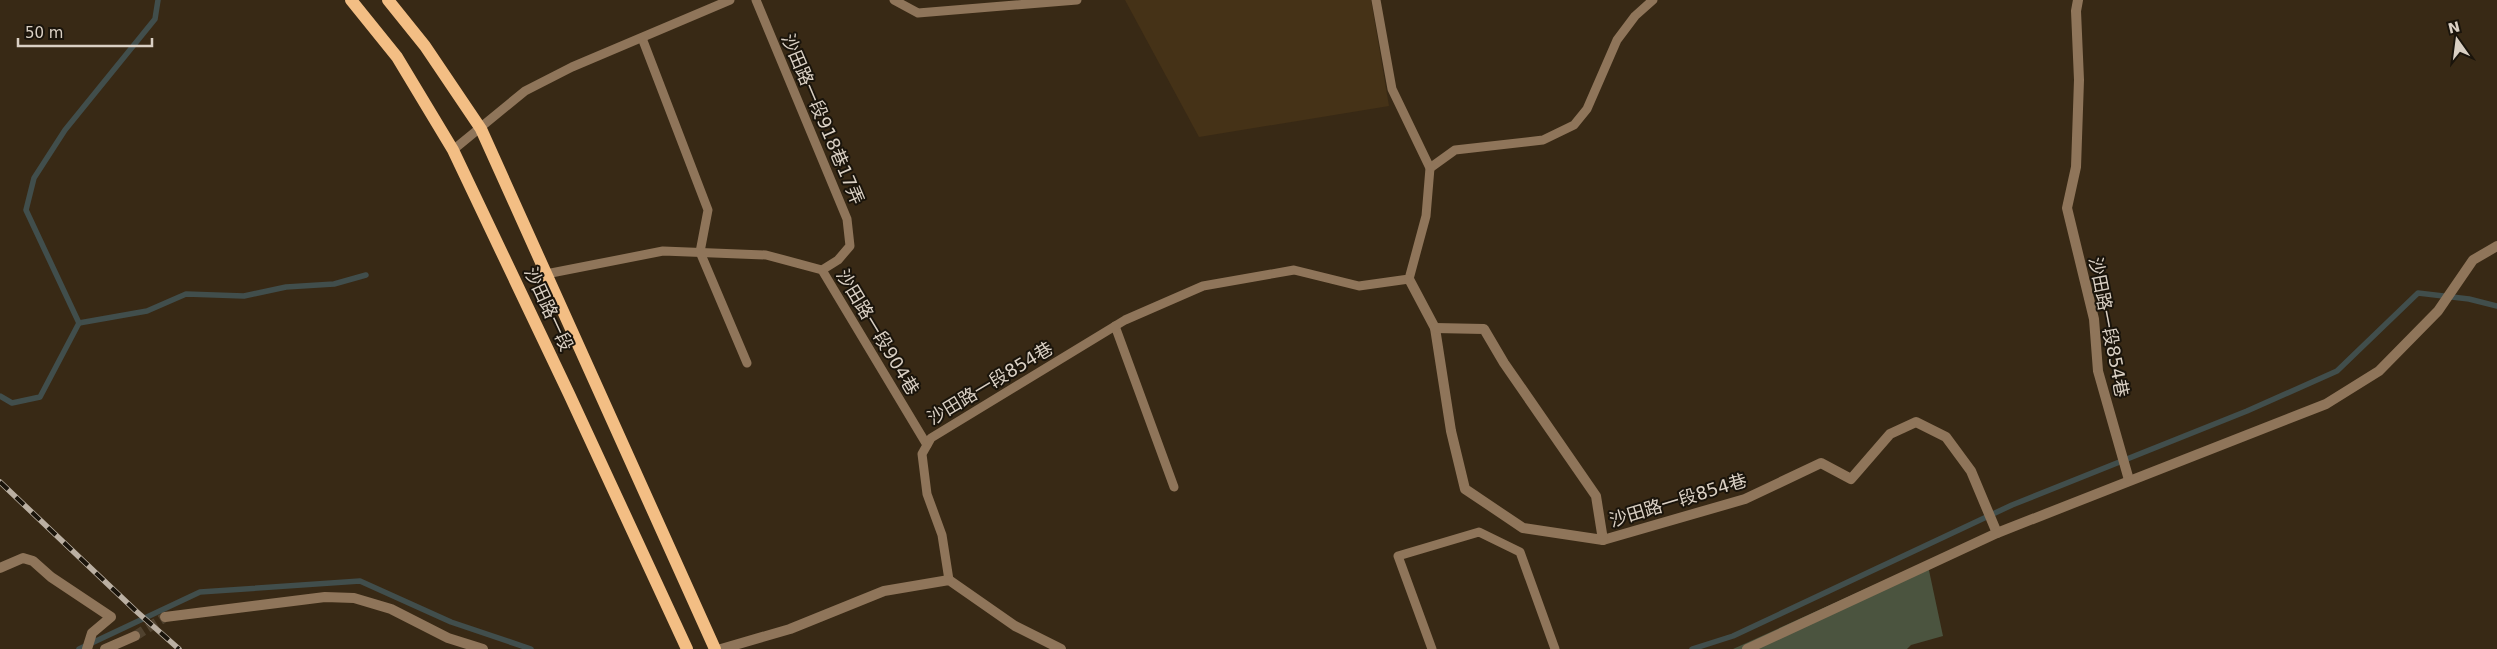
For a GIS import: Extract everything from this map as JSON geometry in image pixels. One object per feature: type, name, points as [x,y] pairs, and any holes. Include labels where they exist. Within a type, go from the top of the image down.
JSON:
[{"type":"main road","name":"沙田路一段","points":[[351,0],[397,57],[453,150],[565,385],[687,649]]},
{"type":"main road","name":"沙田路一段","points":[[388,0],[425,46],[481,129],[715,649]]},
{"type":"street","name":"沙田路一段854巷","points":[[2078,0],[2076,11],[2079,80],[2076,167],[2067,208],[2094,319],[2098,371],[2129,480]]},
{"type":"street","points":[[1747,649],[1997,532],[2326,404],[2379,371],[2438,311],[2473,260],[2497,246]]},
{"type":"street","name":"沙田路一段854巷","points":[[1409,279],[1435,328],[1451,431],[1465,489],[1523,528],[1603,540],[1745,499],[1822,463],[1852,479],[1890,434],[1916,422],[1946,438],[1971,471],[1997,532]]},
{"type":"street","name":"沙田路一段854巷","points":[[1435,328],[1484,330],[1504,363],[1596,496],[1603,540]]},
{"type":"street","points":[[0,568],[23,558],[34,561],[50,577],[111,617],[92,633],[87,649]]},
{"type":"street","points":[[721,649],[790,629],[884,591],[950,580],[1014,626],[1061,649]]},
{"type":"street","points":[[165,617],[325,597],[354,598],[391,609],[448,638],[483,649]]},
{"type":"street","points":[[105,649],[135,636]]},
{"type":"lane","points":[[453,150],[481,129],[525,91],[572,67],[730,0]]},
{"type":"lane","name":"沙田路一段918巷17弄","points":[[756,0],[847,220],[850,246],[838,260],[822,270]]},
{"type":"lane","points":[[894,0],[918,13],[1077,0]]},
{"type":"lane","points":[[1376,0],[1392,89],[1430,168],[1426,216],[1409,279]]},
{"type":"lane","points":[[1430,168],[1456,150],[1543,140],[1574,125],[1587,109],[1616,40],[1635,16],[1652,0]]},
{"type":"lane","points":[[642,38],[708,210],[700,252],[747,363]]},
{"type":"lane","name":"沙田路一段904巷","points":[[546,274],[663,251],[766,255],[822,270],[926,445]]},
{"type":"lane","name":"沙田路一段854巷","points":[[950,580],[942,536],[927,494],[922,454],[931,438],[1115,326],[1203,286],[1294,270],[1359,286],[1409,279]]},
{"type":"lane","points":[[1115,326],[1174,487]]},
{"type":"lane","points":[[1432,649],[1398,556],[1479,532],[1520,552],[1555,649]]},
{"type":"shaded area","points":[[1125,0],[1371,0],[1389,106],[1199,137]]},
{"type":"green space","points":[[1927,561],[1943,636],[1911,645],[1907,649],[1733,649]]},
{"type":"waterway","points":[[0,396],[12,403],[40,397],[79,323],[26,210],[34,178],[65,130],[155,19],[158,0]]},
{"type":"waterway","points":[[79,323],[147,311],[186,294],[244,296],[286,287],[334,284],[366,275]]},
{"type":"waterway","points":[[1692,649],[1733,636],[2012,505],[2247,411],[2337,371],[2418,293],[2469,299],[2497,306]]},
{"type":"waterway","points":[[79,649],[200,592],[360,581],[451,622],[531,649]]},
{"type":"tunnel","points":[[135,636],[165,617]]},
{"type":"railway","points":[[0,482],[136,611],[179,649]]}]
